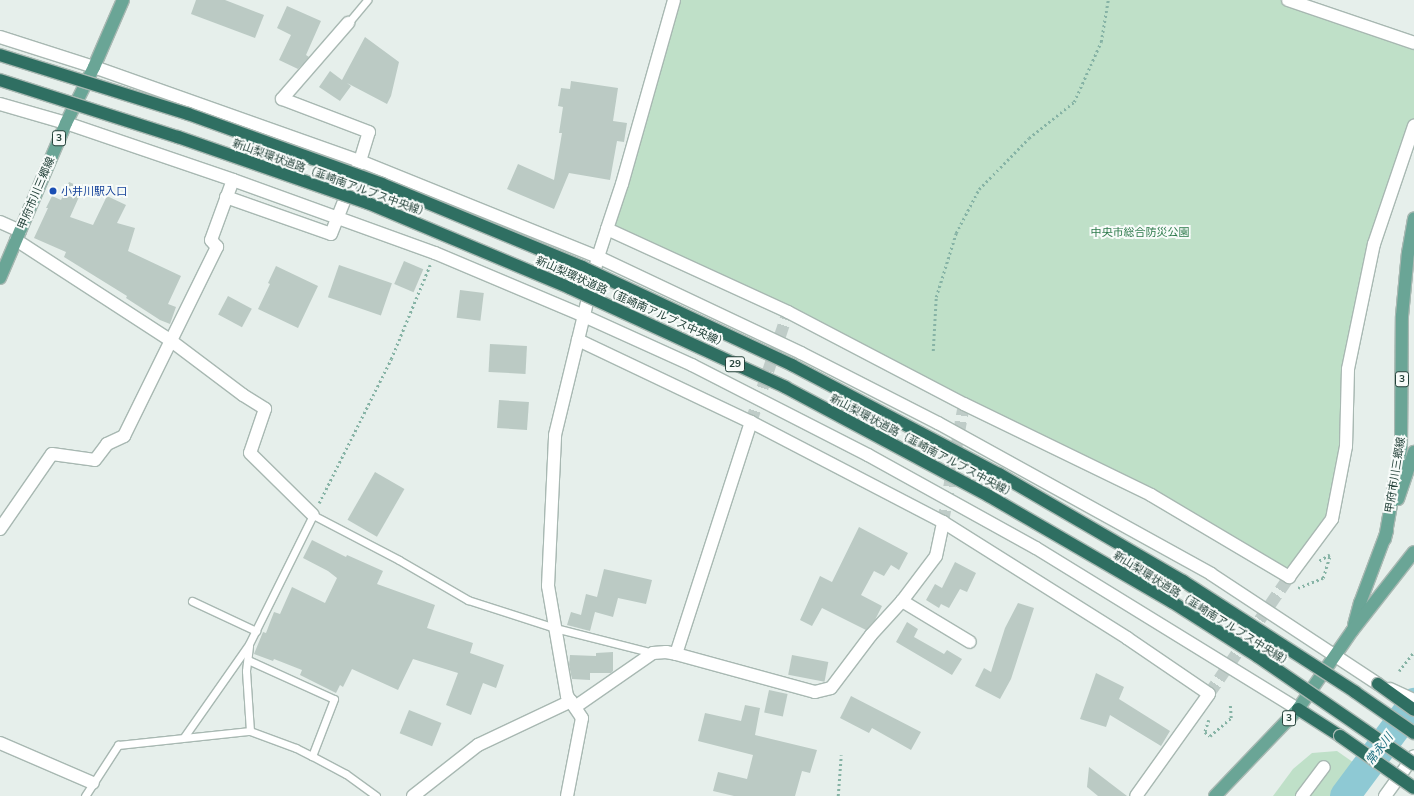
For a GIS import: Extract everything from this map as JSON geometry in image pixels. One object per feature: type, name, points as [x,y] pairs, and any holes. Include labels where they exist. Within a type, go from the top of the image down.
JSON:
[{"type":"highway","name":"新山梨環状道路（韮崎南アルプス中央線）","points":[[0,55],[188,114],[382,184],[582,267],[792,365],[999,474],[1176,577],[1355,692],[1414,733]]},
{"type":"highway","name":"新山梨環状道路（韮崎南アルプス中央線）","points":[[0,80],[178,137],[368,203],[570,288],[778,384],[989,496],[1172,602],[1257,656],[1414,764]]},
{"type":"highway","points":[[1378,684],[1414,710]]},
{"type":"highway","points":[[1298,709],[1340,736],[1414,788]]},
{"type":"main road","name":"甲府市川三郷線","points":[[0,278],[66,124],[94,67],[123,0]]},
{"type":"main road","name":"甲府市川三郷線","points":[[1385,539],[1401,447],[1402,316],[1408,253],[1414,219]]},
{"type":"main road","name":"甲府市川三郷線","points":[[1352,630],[1360,603],[1385,539],[1414,452]]},
{"type":"main road","name":"甲府市川三郷線","points":[[1215,796],[1298,709],[1352,630],[1414,552]]},
{"type":"street","points":[[567,796],[582,718],[566,696],[548,586],[555,435],[598,257],[622,184],[674,0]]},
{"type":"street","points":[[1288,0],[1313,4],[1414,43]]},
{"type":"street","points":[[226,198],[331,234],[360,161],[369,132],[282,99],[348,23]]},
{"type":"street","points":[[0,37],[94,67],[360,161],[598,257],[801,353],[938,423],[1211,574],[1378,684],[1414,700]]},
{"type":"street","points":[[0,104],[66,124],[233,180],[435,253],[584,316],[692,365],[868,455],[1036,548],[1298,709]]},
{"type":"street","points":[[607,229],[788,312],[964,404],[1151,495],[1289,577],[1332,519],[1346,446],[1348,369],[1374,244],[1414,126]]},
{"type":"street","points":[[0,529],[52,454],[95,460],[107,444],[124,436],[170,340],[217,248],[211,240],[233,180]]},
{"type":"street","points":[[0,222],[170,340],[243,395],[265,409],[250,453],[313,515]]},
{"type":"street","points":[[578,340],[751,422],[943,522],[1127,638],[1209,694],[1136,796]]},
{"type":"street","points":[[676,654],[751,422]]},
{"type":"street","points":[[413,796],[478,745],[573,704],[653,653],[666,652],[676,654],[815,692],[831,688],[871,635],[902,601],[936,556],[943,522]]},
{"type":"street","points":[[902,601],[970,642]]},
{"type":"street","points":[[0,743],[93,783]]},
{"type":"street","points":[[1385,796],[1414,756]]},
{"type":"street","points":[[1302,796],[1324,767]]},
{"type":"lane","points":[[348,23],[367,0]]},
{"type":"lane","points":[[184,737],[249,644],[313,515],[399,560],[468,600],[555,628],[653,653]]},
{"type":"lane","points":[[192,602],[256,631]]},
{"type":"lane","points":[[249,644],[246,671],[250,730]]},
{"type":"lane","points":[[248,660],[334,699],[312,756]]},
{"type":"lane","points":[[85,796],[118,745],[250,730],[312,756],[346,774],[376,796]]},
{"type":"path","points":[[933,351],[936,297],[956,234],[979,189],[1029,138],[1074,102],[1101,42],[1108,0]]},
{"type":"path","points":[[313,515],[391,359],[435,253]]},
{"type":"path","points":[[1298,564],[1306,570],[1330,555],[1324,578],[1298,588]]},
{"type":"path","points":[[1399,671],[1414,652]]},
{"type":"path","points":[[1210,718],[1205,732],[1210,736],[1231,718],[1230,703]]},
{"type":"path","points":[[838,796],[841,755]]},
{"type":"green space","name":"中央市総合防災公園","points":[[674,0],[1288,0],[1414,43],[1414,126],[1374,244],[1348,369],[1332,519],[1289,577],[1151,495],[607,229]]},
{"type":"green space","points":[[1337,751],[1357,765],[1334,796],[1273,796],[1293,769],[1312,753]]},
{"type":"building","points":[[196,0],[225,0],[264,15],[255,38],[191,14]]},
{"type":"building","points":[[287,6],[321,21],[306,55],[309,57],[298,69],[279,60],[291,35],[277,28]]},
{"type":"building","points":[[365,37],[399,62],[391,96],[387,104],[347,83],[351,86],[340,101],[319,87],[330,71],[342,80]]},
{"type":"building","points":[[571,81],[618,88],[613,121],[627,123],[624,142],[617,141],[610,180],[569,173],[554,209],[507,189],[518,164],[554,180],[562,133],[559,133],[563,107],[558,106],[561,88],[570,89]]},
{"type":"building","points":[[69,182],[83,188],[70,217],[93,225],[107,196],[126,205],[117,223],[135,228],[128,251],[181,276],[168,304],[176,307],[170,324],[160,320],[126,298],[127,296],[64,257],[66,252],[34,238],[52,196],[61,200]]},
{"type":"building","points":[[404,261],[423,269],[414,292],[394,284]]},
{"type":"building","points":[[339,265],[392,283],[381,315],[328,297]]},
{"type":"building","points":[[276,266],[318,286],[298,328],[258,309],[270,284],[268,283]]},
{"type":"building","points":[[460,290],[484,293],[480,321],[457,318]]},
{"type":"building","points":[[228,296],[252,309],[242,327],[218,315]]},
{"type":"building","points":[[490,344],[527,346],[525,374],[489,372]]},
{"type":"building","points":[[499,400],[529,402],[527,430],[497,428]]},
{"type":"building","points":[[375,472],[404,489],[377,537],[348,520]]},
{"type":"building","points":[[859,527],[908,553],[899,570],[891,565],[884,576],[874,571],[861,595],[882,606],[875,620],[866,630],[822,608],[812,626],[800,620],[820,576],[832,582]]},
{"type":"building","points":[[312,540],[346,557],[347,555],[383,571],[377,584],[435,605],[427,628],[473,643],[470,653],[504,665],[496,688],[483,683],[471,715],[446,705],[458,673],[413,659],[398,690],[352,669],[343,687],[340,685],[336,693],[300,675],[302,670],[274,659],[273,661],[254,654],[263,632],[266,633],[274,612],[280,614],[292,587],[325,603],[337,578],[328,571],[303,558]]},
{"type":"building","points":[[955,562],[976,573],[967,592],[960,589],[949,608],[941,604],[939,608],[926,600],[935,584],[942,588]]},
{"type":"building","points":[[604,569],[652,580],[646,604],[618,598],[613,617],[595,612],[590,631],[567,625],[571,612],[581,615],[586,594],[597,597]]},
{"type":"building","points":[[1018,603],[1034,608],[1011,679],[1000,699],[975,686],[984,668],[991,672],[1005,628]]},
{"type":"building","points":[[907,622],[918,629],[914,637],[944,654],[947,650],[962,659],[952,675],[896,642]]},
{"type":"building","points":[[613,652],[613,671],[611,673],[590,673],[590,680],[572,679],[569,665],[570,655],[596,656],[596,653]]},
{"type":"building","points":[[792,655],[828,662],[825,682],[788,675]]},
{"type":"building","points":[[1096,673],[1124,687],[1119,699],[1170,731],[1161,746],[1110,715],[1106,727],[1080,719]]},
{"type":"building","points":[[769,690],[788,694],[783,716],[764,712]]},
{"type":"building","points":[[851,696],[921,732],[911,750],[872,728],[869,733],[840,718]]},
{"type":"building","points":[[745,705],[760,708],[755,735],[817,750],[810,773],[802,771],[795,796],[734,796],[713,791],[718,772],[747,779],[753,755],[698,741],[705,713],[741,721]]},
{"type":"building","points":[[409,710],[441,723],[432,746],[400,733]]},
{"type":"building","points":[[1089,767],[1127,796],[1098,796],[1087,787]]},
{"type":"waterway","name":"常永川","points":[[1345,796],[1414,703]]},
{"type":"tunnel","points":[[751,422],[788,312]]},
{"type":"tunnel","points":[[943,522],[964,404]]},
{"type":"tunnel","points":[[1209,694],[1289,577]]},
{"type":"place","name":"小井川駅入口","points":[[53,191]]}]
